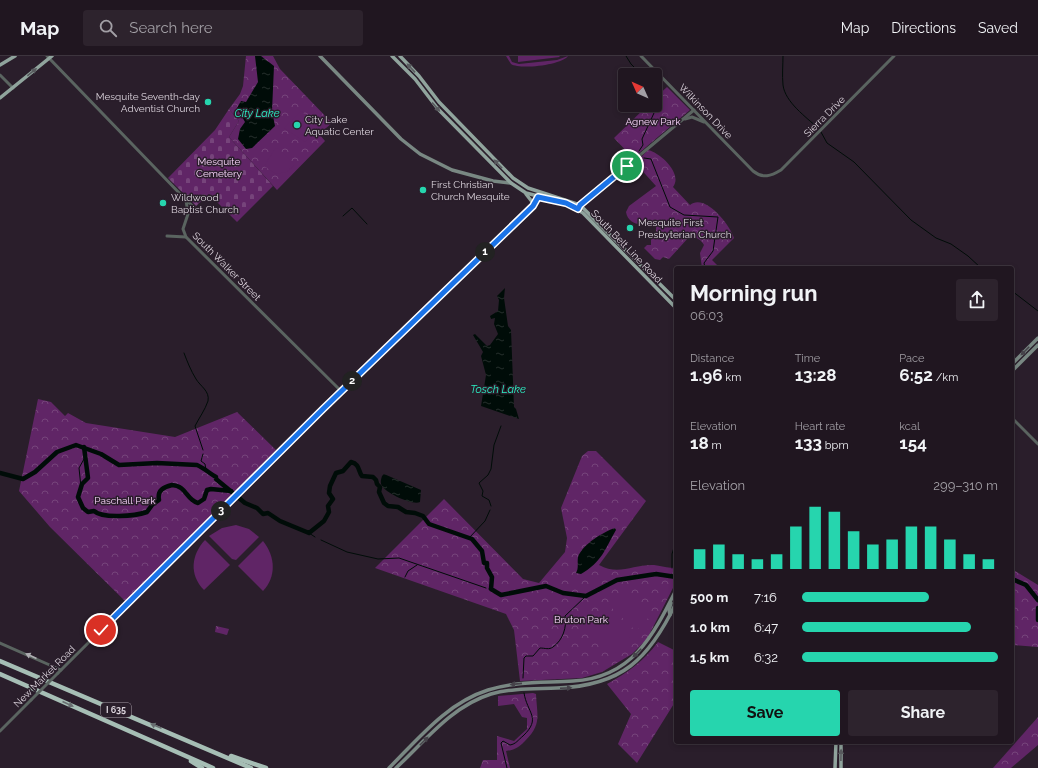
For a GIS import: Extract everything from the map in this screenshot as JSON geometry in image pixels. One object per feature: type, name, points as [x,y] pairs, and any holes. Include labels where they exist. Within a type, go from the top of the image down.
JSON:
[{"type":"highway","name":"I 635","points":[[0,661],[192,741],[251,768]]},
{"type":"highway","name":"I 635","points":[[0,674],[213,768]]},
{"type":"highway","points":[[192,741],[266,768]]},
{"type":"highway","points":[[176,752],[202,768]]},
{"type":"main road","points":[[0,65],[15,56]]},
{"type":"main road","points":[[320,56],[401,139],[416,151],[452,170],[498,182],[511,184],[514,182],[528,188]]},
{"type":"main road","name":"South Belt Line Road","points":[[392,56],[415,79],[438,109],[511,184],[522,191],[538,197],[566,203],[578,209],[674,306]]},
{"type":"main road","points":[[400,56],[419,76],[439,102],[479,144],[513,178],[528,188]]},
{"type":"main road","points":[[0,98],[49,57]]},
{"type":"main road","points":[[475,148],[479,144]]},
{"type":"main road","points":[[498,182],[503,176]]},
{"type":"main road","name":"South Belt Line Road","points":[[528,188],[580,205],[606,228],[674,298]]},
{"type":"main road","points":[[522,191],[532,201],[530,209]]},
{"type":"main road","points":[[602,232],[606,228]]},
{"type":"main road","points":[[614,244],[618,240]]},
{"type":"main road","points":[[659,290],[663,287]]},
{"type":"main road","points":[[1014,362],[1038,338]]},
{"type":"main road","points":[[1014,369],[1038,345]]},
{"type":"main road","points":[[389,768],[437,720],[462,702],[477,694],[504,686],[575,681],[597,677],[610,672],[637,654],[652,636],[674,595]]},
{"type":"main road","points":[[670,602],[670,615]]},
{"type":"main road","points":[[396,768],[446,720],[465,706],[490,694],[505,690],[576,688],[598,683],[623,672],[640,659],[658,637],[674,607]]},
{"type":"main road","points":[[660,621],[670,615]]},
{"type":"main road","points":[[597,677],[598,683]]},
{"type":"main road","points":[[545,682],[545,689]]},
{"type":"main road","points":[[835,768],[836,744]]},
{"type":"main road","points":[[841,744],[841,768]]},
{"type":"street","name":"Wilkinson Drive","points":[[641,56],[754,171],[760,175]]},
{"type":"street","name":"Sierra Drive","points":[[760,175],[773,176],[781,170],[894,56]]},
{"type":"street","points":[[49,57],[196,209]]},
{"type":"street","points":[[0,75],[12,88]]},
{"type":"street","points":[[578,209],[580,205],[694,110]]},
{"type":"street","points":[[681,121],[692,117],[708,124]]},
{"type":"street","name":"New Market Road","points":[[0,731],[341,391],[535,204],[539,192]]},
{"type":"street","name":"South Walker Street","points":[[186,200],[188,214],[183,229],[186,238],[341,391]]},
{"type":"street","points":[[167,236],[186,238]]},
{"type":"street","points":[[1014,420],[1038,444]]},
{"type":"street","points":[[0,643],[61,670]]},
{"type":"green space","points":[[246,56],[273,56],[280,69],[332,123],[319,134],[325,141],[277,190],[229,137],[239,121],[229,109],[240,94],[243,86]]},
{"type":"green space","points":[[506,56],[509,56],[512,62],[519,64],[557,60],[568,56],[558,62],[550,64],[523,67],[511,64]]},
{"type":"green space","points":[[518,56],[559,56],[560,57],[518,62]]},
{"type":"green space","name":"Agnew Park","points":[[667,87],[690,110],[633,158],[614,138],[641,112],[662,112],[662,92]]},
{"type":"green space","name":"Mesquite Cemetery","points":[[229,109],[239,121],[229,137],[273,186],[237,222],[209,194],[196,206],[168,178],[215,130]]},
{"type":"green space","name":"City Lake Aquatic Center","points":[[301,111],[310,119],[307,122],[307,130],[311,136],[305,142],[284,128]]},
{"type":"green space","points":[[278,148],[295,165],[286,172],[276,174],[264,166],[275,149]]},
{"type":"green space","points":[[648,150],[659,155],[673,170],[675,182],[673,187],[690,205],[696,202],[703,203],[716,212],[728,226],[734,238],[712,260],[718,266],[702,266],[700,253],[704,245],[700,240],[694,237],[689,237],[669,259],[663,257],[660,260],[655,259],[644,248],[647,245],[651,245],[651,238],[656,232],[656,227],[650,222],[639,224],[632,222],[627,216],[626,212],[629,206],[656,186],[637,165],[637,161]]},
{"type":"green space","name":"Paschall Park","points":[[38,399],[51,402],[65,416],[68,413],[86,423],[175,437],[237,412],[276,450],[125,601],[50,527],[19,491]]},
{"type":"green space","name":"Bruton Park","points":[[588,451],[596,451],[646,501],[599,565],[613,570],[647,565],[674,568],[674,586],[647,639],[632,654],[602,672],[582,678],[520,681],[514,630],[506,614],[375,568],[444,499],[523,579],[539,583],[565,552],[567,538],[561,508],[582,456]]},
{"type":"green space","points":[[236,525],[249,529],[259,537],[236,560],[232,559],[209,536],[222,528]]},
{"type":"green space","points":[[205,540],[230,565],[204,590],[196,578],[194,565],[197,552]]},
{"type":"green space","points":[[263,541],[270,553],[273,566],[271,579],[263,591],[238,566]]},
{"type":"green space","points":[[1014,570],[1038,585],[1038,647],[1014,645]]},
{"type":"green space","points":[[624,589],[651,615],[636,631],[609,605]]},
{"type":"green space","points":[[603,611],[630,637],[615,653],[588,627]]},
{"type":"green space","points":[[216,626],[229,629],[227,635],[215,632]]},
{"type":"green space","points":[[658,642],[674,650],[674,704],[637,763],[618,744],[631,714],[607,684],[635,666]]},
{"type":"green space","points":[[536,694],[536,724],[534,730],[521,745],[506,751],[510,768],[480,768],[483,760],[497,760],[497,736],[514,741],[527,729],[527,718],[522,717],[514,704],[498,706],[498,696]]},
{"type":"green space","points":[[1038,717],[1038,745],[1011,768],[993,768]]},
{"type":"water","name":"City Lake","points":[[255,56],[261,56],[274,66],[272,111],[275,126],[252,148],[246,149],[238,139],[240,129],[245,122],[237,108],[241,101],[246,102],[258,82]]},
{"type":"water","name":"Tosch Lake","points":[[505,288],[504,298],[508,326],[511,330],[514,407],[519,419],[481,406],[486,375],[481,356],[483,352],[473,335],[475,334],[487,346],[490,345],[498,334],[494,324],[495,318],[491,319],[490,316],[498,311],[499,300],[497,296]]},
{"type":"water","points":[[384,474],[421,490],[420,502],[417,503],[406,501],[384,489],[381,482]]},
{"type":"water","points":[[615,528],[616,530],[606,549],[594,565],[581,574],[576,573],[578,567],[578,557],[584,548],[605,532]]},
{"type":"waterway","points":[[626,56],[635,68]]},
{"type":"waterway","points":[[783,56],[783,85],[785,91],[797,109],[818,128]]},
{"type":"waterway","points":[[639,151],[643,145],[642,139],[654,112]]},
{"type":"waterway","points":[[821,132],[827,143],[854,162],[911,220],[936,238],[951,244],[979,266]]},
{"type":"waterway","points":[[644,158],[651,159],[670,207],[684,215],[718,217],[713,251],[704,263],[705,266]]},
{"type":"waterway","points":[[343,216],[352,208],[367,224]]},
{"type":"waterway","points":[[1014,293],[1038,311]]},
{"type":"waterway","points":[[184,353],[194,376],[208,394],[208,401],[195,426],[203,450]]},
{"type":"waterway","points":[[491,506],[489,500],[482,496],[483,491],[479,483],[488,475],[491,469],[494,445],[501,426]]},
{"type":"waterway","points":[[0,473],[23,479],[35,472],[57,452],[76,445],[101,454],[119,465],[157,463],[197,465],[216,477],[216,479],[245,503],[257,508],[263,514],[268,513],[280,521],[309,533],[324,521],[329,512],[328,506],[333,499],[329,493],[330,486],[336,473],[343,471],[351,462],[356,464],[362,476],[373,477],[376,480],[380,487],[379,492],[384,503],[388,506],[398,507],[406,512],[423,516],[429,524],[472,539],[482,551],[484,563],[487,563],[487,568],[492,577],[491,589],[501,595],[546,586],[563,593],[586,596],[617,580],[656,574],[674,577]]},
{"type":"waterway","points":[[84,447],[88,478],[82,484],[78,497],[83,508],[88,512],[94,511],[98,514],[112,516],[135,515],[147,512],[152,505],[159,500],[160,491],[172,485],[184,490],[191,499],[198,503],[204,499],[207,490],[231,491]]},
{"type":"waterway","points":[[203,454],[201,461],[205,464],[206,470]]},
{"type":"waterway","points":[[81,487],[79,468],[84,459]]},
{"type":"waterway","points":[[469,538],[485,521],[490,510]]},
{"type":"waterway","points":[[309,533],[315,537]]},
{"type":"waterway","points":[[321,540],[347,552],[378,559],[399,558],[486,588]]},
{"type":"waterway","points":[[672,568],[672,554],[674,548]]},
{"type":"waterway","points":[[405,577],[408,571],[417,565]]},
{"type":"waterway","points":[[1014,580],[1026,585],[1038,600]]},
{"type":"waterway","points":[[523,678],[524,658],[526,656],[533,656],[540,648],[547,649],[553,647],[564,633],[565,616],[586,596]]},
{"type":"waterway","points":[[1038,608],[1038,620]]},
{"type":"waterway","points":[[507,768],[501,743],[503,741],[510,745],[514,744],[529,730],[532,724],[532,715],[524,693]]},
{"type":"place","name":"Mesquite Seventh-day Adventist Church","points":[[208,102]]},
{"type":"place","name":"City Lake Aquatic Center","points":[[297,125]]},
{"type":"place","name":"First Christian Church Mesquite","points":[[423,190]]},
{"type":"place","name":"Wildwood Baptist Church","points":[[163,203]]},
{"type":"place","name":"Mesquite First Presbyterian Church","points":[[630,228]]},
{"type":"route","points":[[101,630],[323,409],[533,206],[538,197],[566,203],[578,209],[580,205],[627,166]]}]
